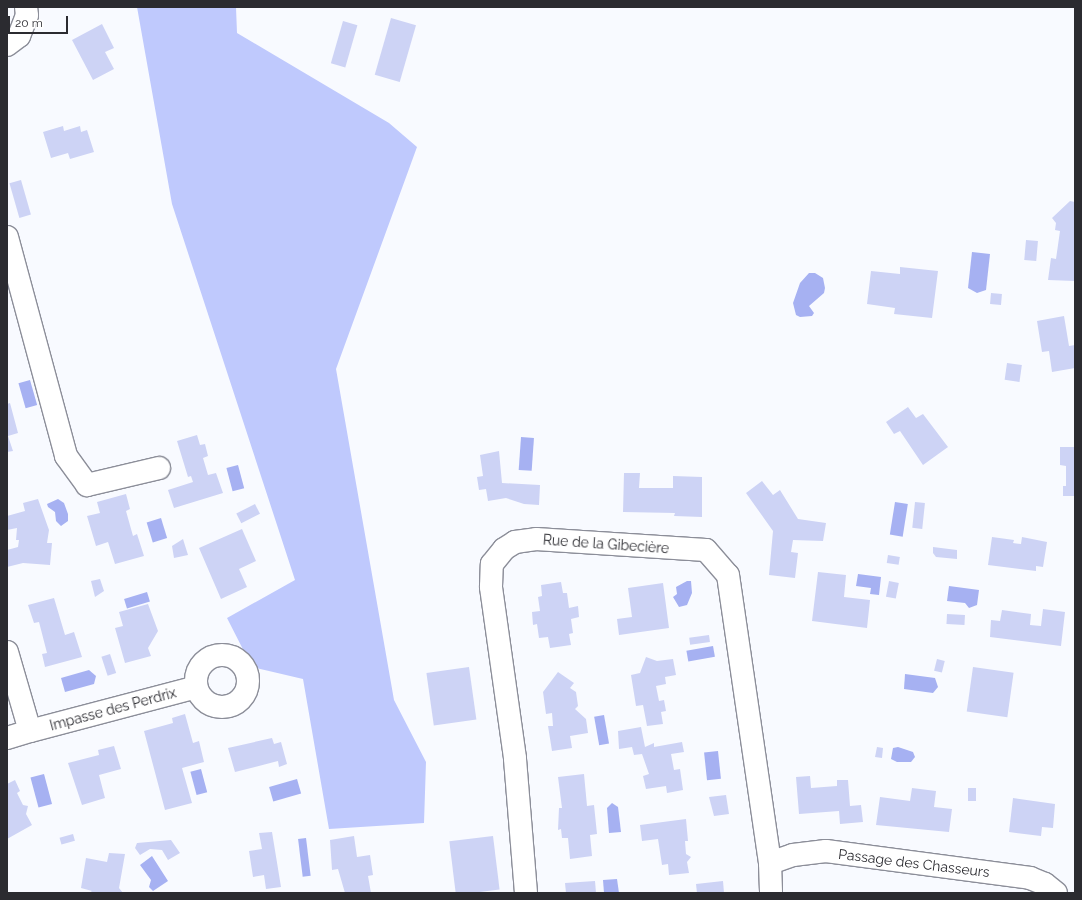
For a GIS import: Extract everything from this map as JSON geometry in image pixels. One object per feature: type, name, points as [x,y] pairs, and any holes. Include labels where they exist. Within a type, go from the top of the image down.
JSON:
[{"type":"street","points":[[7,45],[19,36],[27,15],[26,7]]},
{"type":"street","points":[[7,237],[66,456],[88,485],[159,468]]},
{"type":"street","name":"Rue de la Gibecière","points":[[526,893],[515,758],[491,587],[492,564],[504,549],[515,542],[536,539],[706,550],[728,575],[770,863],[771,893]]},
{"type":"street","points":[[7,652],[30,731]]},
{"type":"street","name":"Impasse des Perdrix","points":[[7,738],[196,687]]},
{"type":"street","name":"Passage des Chasseurs","points":[[770,863],[793,855],[826,851],[1030,878],[1045,884],[1056,893]]},
{"type":"shaded area","points":[[137,7],[236,7],[237,33],[389,123],[417,147],[336,369],[394,700],[426,762],[424,823],[329,829],[303,679],[252,667],[227,618],[295,580],[172,204]]},
{"type":"shaded area","points":[[972,252],[990,254],[986,290],[977,293],[968,288]]},
{"type":"shaded area","points":[[809,273],[815,273],[823,278],[825,288],[824,293],[809,306],[814,313],[812,316],[800,317],[796,315],[793,303],[800,283]]},
{"type":"shaded area","points":[[30,380],[37,405],[26,408],[18,383]]},
{"type":"shaded area","points":[[521,437],[534,438],[532,471],[519,470]]},
{"type":"shaded area","points":[[238,465],[244,488],[233,491],[226,468]]},
{"type":"shaded area","points":[[58,499],[64,503],[68,514],[68,521],[61,526],[56,521],[55,512],[48,507],[47,504]]},
{"type":"shaded area","points":[[895,502],[908,504],[903,537],[890,535]]},
{"type":"shaded area","points":[[161,518],[167,538],[153,542],[147,522]]},
{"type":"shaded area","points":[[858,574],[881,577],[879,595],[870,594],[871,588],[856,586]]},
{"type":"shaded area","points":[[687,581],[691,581],[692,593],[687,605],[679,607],[673,597],[677,594],[676,587]]},
{"type":"shaded area","points":[[949,586],[979,590],[977,605],[969,608],[965,603],[947,601]]},
{"type":"shaded area","points":[[147,592],[150,602],[127,609],[124,599]]},
{"type":"shaded area","points":[[713,646],[715,657],[688,662],[686,651]]},
{"type":"shaded area","points":[[89,670],[96,676],[94,684],[65,692],[61,678]]},
{"type":"shaded area","points":[[905,674],[935,678],[938,687],[933,693],[904,689]]},
{"type":"shaded area","points":[[604,715],[609,744],[599,745],[594,717]]},
{"type":"shaded area","points":[[898,747],[913,752],[915,757],[911,762],[897,762],[891,759],[893,748]]},
{"type":"shaded area","points":[[718,751],[721,779],[707,780],[704,752]]},
{"type":"shaded area","points":[[201,769],[207,792],[197,795],[190,772]]},
{"type":"shaded area","points":[[44,774],[52,804],[39,808],[30,778]]},
{"type":"shaded area","points":[[297,779],[301,793],[273,801],[269,787]]},
{"type":"shaded area","points":[[612,803],[618,807],[621,832],[609,833],[607,808]]},
{"type":"shaded area","points":[[306,838],[311,876],[303,877],[298,839]]},
{"type":"shaded area","points":[[152,856],[168,881],[153,891],[149,887],[151,880],[140,865]]},
{"type":"shaded area","points":[[617,879],[619,893],[604,893],[603,880]]},
{"type":"building","points":[[391,18],[416,25],[400,82],[375,75]]},
{"type":"building","points":[[343,21],[357,25],[345,67],[331,63]]},
{"type":"building","points":[[102,24],[114,48],[105,52],[114,69],[93,80],[72,40]]},
{"type":"building","points":[[63,126],[64,131],[80,126],[81,132],[87,130],[94,152],[70,159],[68,153],[51,158],[43,132]]},
{"type":"building","points":[[21,180],[31,215],[19,218],[9,183]]},
{"type":"building","points":[[1070,201],[1075,202],[1075,281],[1048,280],[1051,258],[1056,259],[1060,231],[1055,230],[1056,223],[1052,218]]},
{"type":"building","points":[[1026,240],[1038,241],[1036,261],[1024,260]]},
{"type":"building","points":[[900,267],[938,271],[932,318],[894,314],[895,308],[867,304],[871,271],[900,274]]},
{"type":"building","points":[[991,293],[1002,294],[1001,305],[990,304]]},
{"type":"building","points":[[1064,316],[1069,346],[1075,345],[1075,368],[1052,372],[1049,351],[1042,352],[1037,321]]},
{"type":"building","points":[[1007,363],[1022,365],[1019,382],[1005,380]]},
{"type":"building","points":[[10,403],[18,433],[8,436],[13,451],[7,452],[7,404]]},
{"type":"building","points":[[908,407],[916,418],[923,414],[948,447],[923,465],[900,431],[894,434],[886,422]]},
{"type":"building","points":[[197,435],[200,445],[205,444],[208,456],[203,458],[208,475],[216,473],[223,493],[174,508],[168,490],[193,482],[191,476],[188,477],[177,441]]},
{"type":"building","points":[[1060,447],[1075,447],[1075,496],[1063,496],[1063,486],[1066,486],[1066,466],[1060,465]]},
{"type":"building","points":[[499,451],[502,483],[540,485],[539,505],[524,504],[506,498],[488,501],[486,489],[479,490],[477,477],[483,476],[480,455]]},
{"type":"building","points":[[624,473],[640,473],[639,488],[673,488],[673,476],[702,477],[702,517],[674,516],[675,513],[623,512]]},
{"type":"building","points":[[762,481],[773,495],[780,490],[798,519],[826,523],[823,541],[793,540],[791,552],[798,553],[795,578],[769,575],[773,531],[746,493]]},
{"type":"building","points":[[126,494],[130,509],[126,511],[133,536],[137,534],[144,556],[115,564],[108,542],[96,546],[87,516],[100,513],[97,502]]},
{"type":"building","points":[[38,499],[49,530],[47,543],[52,543],[50,565],[23,563],[7,567],[7,550],[18,547],[19,540],[16,540],[17,528],[7,530],[7,516],[25,511],[23,503]]},
{"type":"building","points":[[915,502],[925,503],[922,529],[912,528]]},
{"type":"building","points":[[255,504],[260,514],[241,523],[236,514]]},
{"type":"building","points":[[242,529],[256,561],[239,569],[247,587],[221,599],[199,548]]},
{"type":"building","points":[[992,537],[1014,540],[1013,543],[1021,544],[1022,537],[1047,542],[1043,567],[1036,566],[1036,571],[988,565]]},
{"type":"building","points":[[183,539],[188,555],[174,558],[172,546]]},
{"type":"building","points":[[933,547],[957,550],[957,559],[936,557],[933,553]]},
{"type":"building","points":[[888,555],[900,557],[899,565],[887,563]]},
{"type":"building","points":[[818,572],[846,575],[844,597],[870,600],[867,628],[812,621]]},
{"type":"building","points":[[100,579],[104,591],[95,597],[91,581]]},
{"type":"building","points":[[889,581],[899,583],[896,599],[886,597]]},
{"type":"building","points":[[561,582],[563,593],[567,593],[569,608],[578,606],[579,617],[571,619],[573,633],[569,634],[571,645],[550,648],[548,637],[539,638],[537,624],[533,625],[532,612],[540,611],[538,597],[542,596],[541,585]]},
{"type":"building","points":[[663,583],[669,628],[619,635],[617,619],[632,617],[628,588]]},
{"type":"building","points":[[54,598],[65,635],[74,632],[82,657],[45,667],[42,654],[47,653],[39,622],[34,623],[28,605]]},
{"type":"building","points":[[148,604],[158,631],[148,648],[151,656],[125,663],[115,628],[123,626],[119,612]]},
{"type":"building","points":[[1043,609],[1065,612],[1061,646],[990,637],[991,620],[1000,621],[1002,610],[1031,614],[1030,625],[1041,626]]},
{"type":"building","points":[[947,614],[965,615],[964,625],[946,624]]},
{"type":"building","points":[[709,635],[710,642],[690,645],[689,638]]},
{"type":"building","points":[[110,654],[116,673],[108,676],[101,657]]},
{"type":"building","points":[[646,657],[657,661],[673,659],[676,675],[665,677],[666,684],[656,686],[659,701],[664,700],[666,711],[661,712],[663,724],[647,726],[643,705],[636,706],[631,675],[640,673]]},
{"type":"building","points":[[937,659],[945,661],[942,673],[934,671]]},
{"type":"building","points":[[469,667],[476,719],[434,725],[426,673]]},
{"type":"building","points":[[973,667],[1014,673],[1007,717],[967,712]]},
{"type":"building","points":[[558,672],[574,683],[570,688],[576,692],[578,706],[575,709],[586,719],[588,733],[570,736],[572,748],[552,751],[548,726],[553,726],[552,713],[546,714],[543,692]]},
{"type":"building","points":[[185,714],[193,743],[199,741],[204,762],[182,768],[192,803],[165,810],[144,731],[173,723],[172,718]]},
{"type":"building","points":[[641,727],[645,747],[654,743],[654,747],[682,742],[684,752],[671,754],[674,770],[680,769],[683,790],[667,793],[666,786],[646,789],[643,776],[649,774],[642,754],[634,755],[632,747],[619,749],[618,731]]},
{"type":"building","points":[[272,738],[274,744],[281,742],[287,764],[279,767],[278,761],[235,772],[228,748]]},
{"type":"building","points":[[114,746],[121,769],[99,775],[105,798],[82,805],[68,763],[99,755],[98,750]]},
{"type":"building","points":[[877,747],[883,748],[882,758],[875,757]]},
{"type":"building","points":[[584,774],[587,806],[594,805],[597,834],[590,835],[592,856],[570,859],[568,838],[562,838],[561,829],[558,830],[559,808],[562,808],[558,777]]},
{"type":"building","points":[[810,776],[811,788],[837,786],[837,780],[848,780],[850,806],[861,805],[863,822],[840,824],[839,811],[799,814],[796,777]]},
{"type":"building","points":[[15,780],[20,791],[17,793],[23,805],[28,806],[26,814],[32,825],[7,839],[7,784]]},
{"type":"building","points":[[912,788],[936,791],[934,807],[952,809],[949,832],[876,825],[880,797],[910,801]]},
{"type":"building","points":[[968,788],[976,788],[976,801],[968,801]]},
{"type":"building","points":[[726,795],[729,814],[714,816],[709,797]]},
{"type":"building","points":[[1013,798],[1055,804],[1053,828],[1042,827],[1041,836],[1009,832]]},
{"type":"building","points":[[686,819],[688,841],[685,841],[686,854],[691,857],[687,862],[689,873],[669,875],[668,864],[662,865],[658,839],[642,841],[640,825]]},
{"type":"building","points":[[272,832],[281,887],[266,889],[264,875],[253,877],[249,851],[262,849],[259,833]]},
{"type":"building","points":[[73,834],[75,841],[61,845],[60,838]]},
{"type":"building","points":[[354,836],[357,857],[370,855],[373,875],[368,876],[371,893],[345,893],[338,869],[332,870],[330,840]]},
{"type":"building","points":[[493,836],[500,890],[472,893],[456,893],[449,841]]},
{"type":"building","points":[[171,840],[180,853],[168,860],[162,850],[150,849],[140,855],[135,848],[137,843]]},
{"type":"building","points":[[109,853],[125,854],[119,888],[123,893],[89,893],[92,891],[81,888],[86,858],[107,862]]},
{"type":"building","points":[[595,881],[596,893],[566,893],[565,883]]},
{"type":"building","points":[[723,881],[724,893],[697,893],[696,884]]}]
